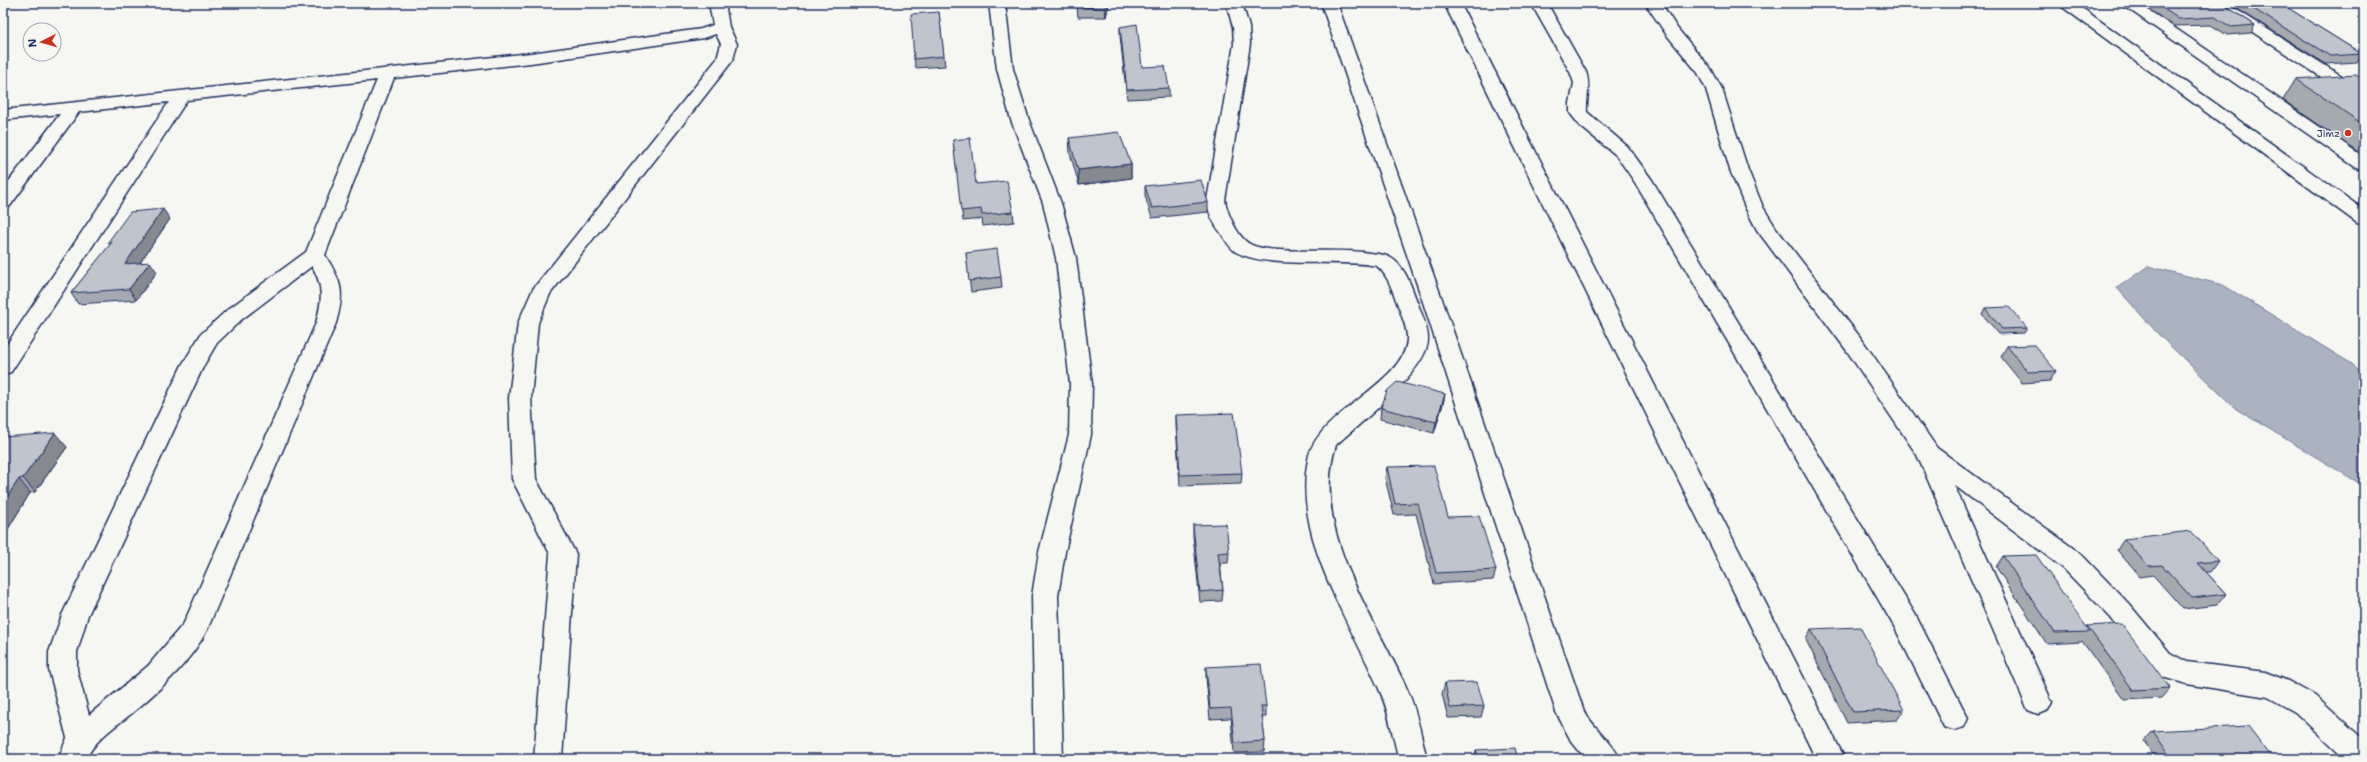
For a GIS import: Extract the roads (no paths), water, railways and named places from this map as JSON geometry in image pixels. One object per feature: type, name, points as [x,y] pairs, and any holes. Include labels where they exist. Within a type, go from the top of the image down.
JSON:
[{"type":"street","points":[[548,759],[563,554],[524,479],[520,398],[528,323],[540,293],[725,60],[729,44],[720,27],[717,3]]},
{"type":"street","points":[[997,3],[1005,69],[1020,120],[1052,202],[1066,258],[1076,325],[1081,384],[1080,435],[1052,552],[1044,596],[1049,759]]},
{"type":"street","points":[[1234,3],[1241,27],[1242,44],[1221,162],[1216,200],[1223,223],[1242,248],[1253,252],[1266,255],[1357,256],[1383,261],[1390,267],[1399,282],[1416,324],[1418,340],[1412,358],[1398,376],[1326,440],[1321,456],[1318,483],[1322,531],[1333,562],[1394,691],[1413,759]]},
{"type":"street","points":[[1329,3],[1434,306],[1570,712],[1578,730],[1606,759]]},
{"type":"street","points":[[1452,3],[1831,759]]},
{"type":"street","points":[[1539,3],[1578,72],[1582,84],[1578,103],[1579,113],[1591,127],[1622,151],[1643,180],[1906,622],[1954,718]]},
{"type":"street","points":[[1653,3],[1671,31],[1705,72],[1714,89],[1739,170],[1754,207],[1767,230],[1855,346],[1928,453],[2038,702]]},
{"type":"street","points":[[2064,3],[2364,219]]},
{"type":"street","points":[[2128,3],[2364,166]]},
{"type":"street","points":[[2216,3],[2364,97]]},
{"type":"street","points":[[3,115],[181,97],[531,58],[704,33],[720,27]]},
{"type":"street","points":[[76,749],[63,670],[63,652],[75,615],[193,365],[209,339],[234,316],[315,255],[388,73]]},
{"type":"street","points":[[3,367],[181,97]]},
{"type":"street","points":[[3,202],[73,108]]},
{"type":"street","points":[[76,749],[182,650],[195,628],[332,305],[332,283],[315,255]]},
{"type":"street","points":[[1928,453],[2072,561],[2120,610],[2160,661],[2172,669],[2187,673],[2265,684],[2278,689],[2305,704],[2364,758]]},
{"type":"place","name":"Jimz","points":[[2348,133]]}]
